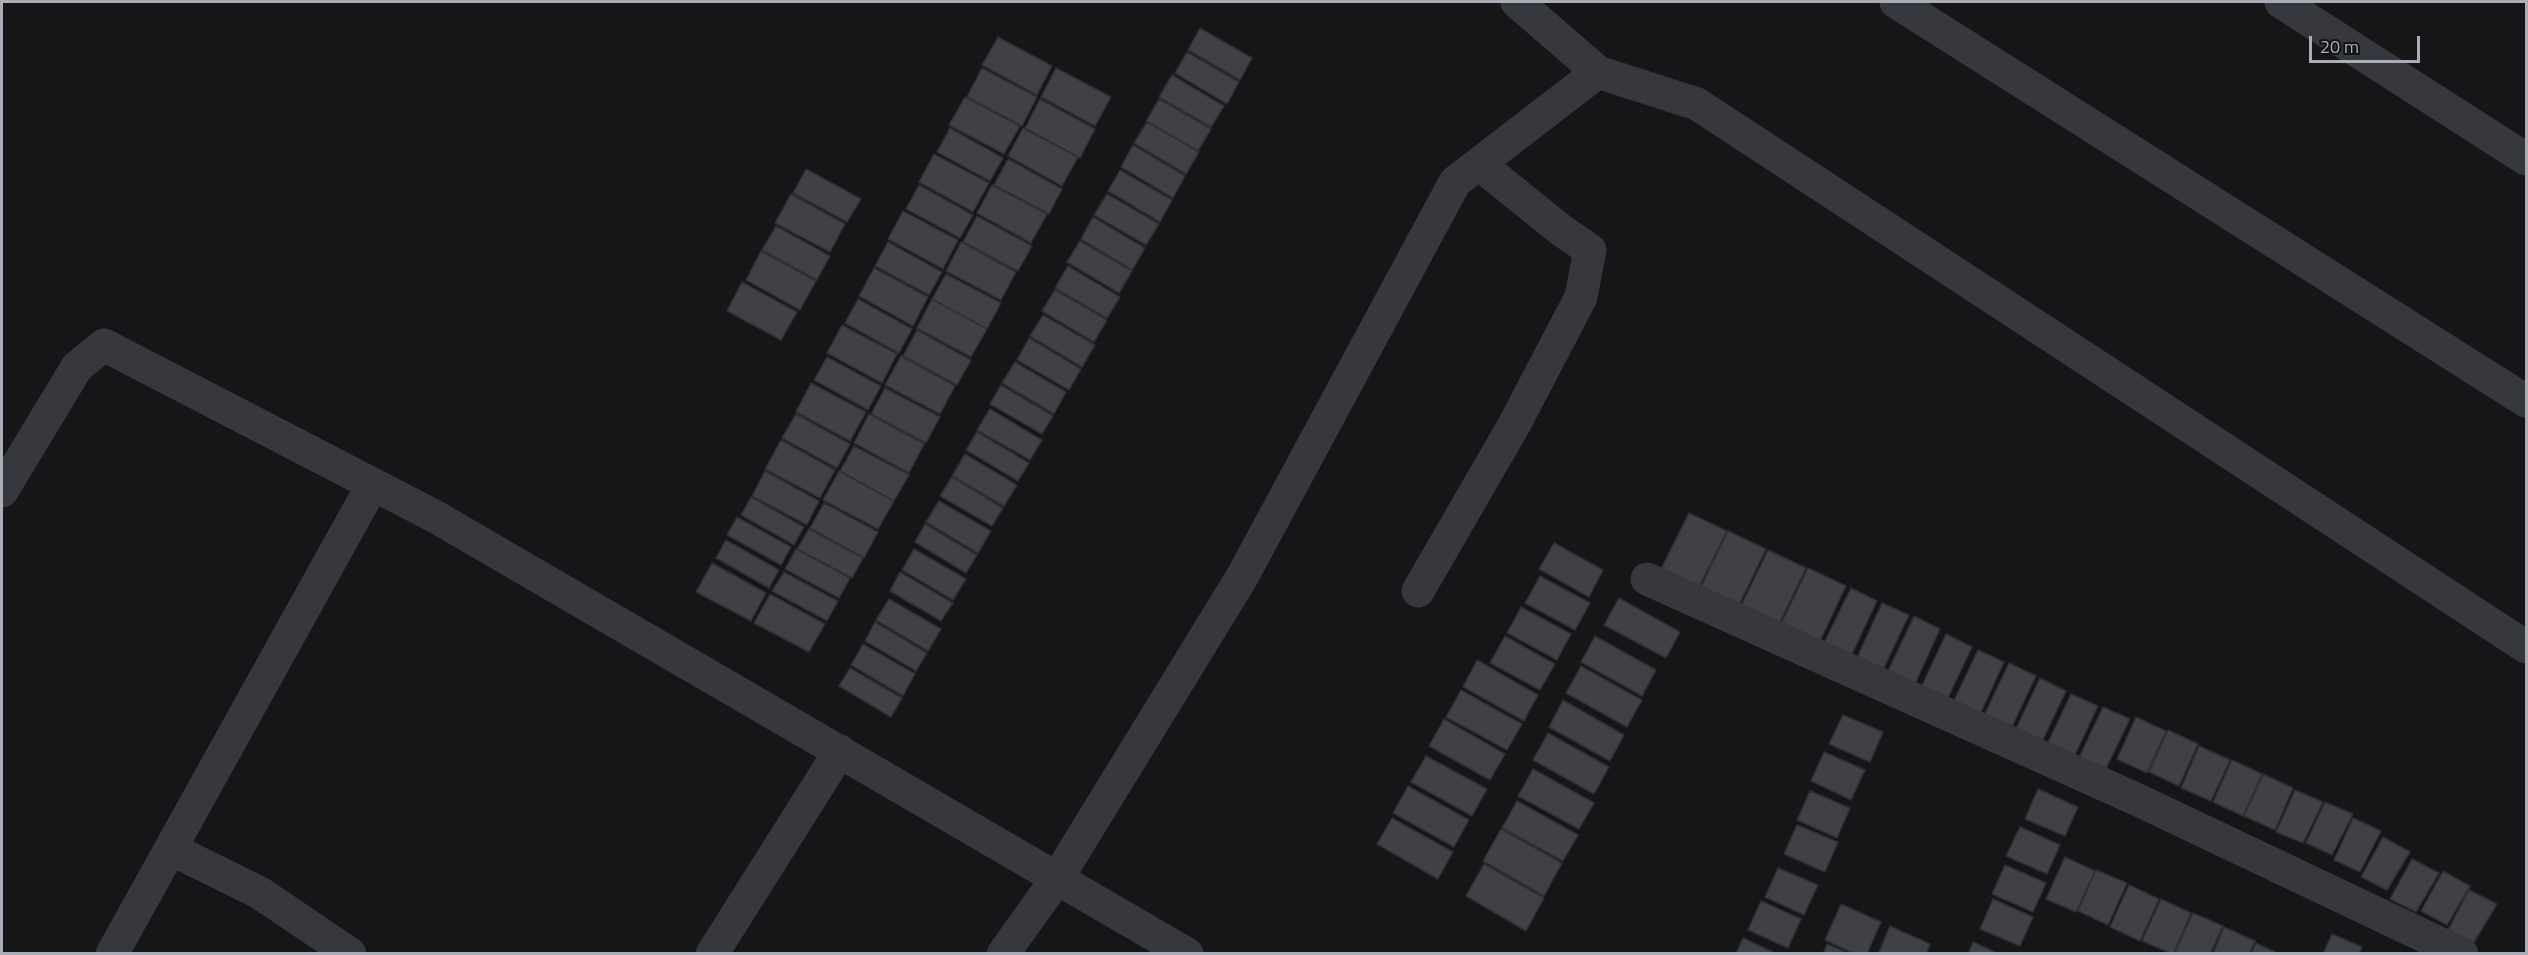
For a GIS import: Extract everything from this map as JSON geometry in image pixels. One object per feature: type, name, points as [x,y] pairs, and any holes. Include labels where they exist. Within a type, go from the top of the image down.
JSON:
[{"type":"street","points":[[1517,2],[1598,72],[1696,105],[2526,647]]},
{"type":"street","points":[[1896,2],[2526,401]]},
{"type":"street","points":[[2281,2],[2526,159]]},
{"type":"street","points":[[1003,954],[1058,877],[1242,577],[1455,182],[1598,72]]},
{"type":"street","points":[[1418,591],[1514,424],[1581,297],[1590,250],[1561,230],[1479,164]]},
{"type":"street","points":[[2,491],[77,367],[104,345],[436,517],[1187,954]]},
{"type":"street","points":[[112,954],[373,484]]},
{"type":"street","points":[[1647,579],[2138,800],[2462,954]]},
{"type":"street","points":[[712,954],[840,751]]},
{"type":"street","points":[[171,849],[260,893],[350,954]]},
{"type":"building","points":[[1200,28],[1252,58],[1240,80],[1188,50]]},
{"type":"building","points":[[998,37],[1052,66],[1037,95],[982,65]]},
{"type":"building","points":[[1187,52],[1239,82],[1227,104],[1175,73]]},
{"type":"building","points":[[982,68],[1037,97],[1022,126],[967,97]]},
{"type":"building","points":[[1056,68],[1111,97],[1095,126],[1041,97]]},
{"type":"building","points":[[1172,75],[1224,106],[1211,127],[1159,97]]},
{"type":"building","points":[[965,97],[1020,126],[1004,154],[949,125]]},
{"type":"building","points":[[1040,99],[1095,129],[1080,158],[1025,128]]},
{"type":"building","points":[[1159,99],[1211,129],[1198,151],[1146,121]]},
{"type":"building","points":[[1147,122],[1199,152],[1186,174],[1134,143]]},
{"type":"building","points":[[950,128],[1003,158],[990,181],[937,152]]},
{"type":"building","points":[[1023,128],[1078,157],[1062,186],[1008,156]]},
{"type":"building","points":[[1133,145],[1185,176],[1173,198],[1121,167]]},
{"type":"building","points":[[934,154],[989,183],[973,212],[919,182]]},
{"type":"building","points":[[1008,159],[1062,189],[1049,214],[994,185]]},
{"type":"building","points":[[806,169],[861,199],[847,222],[793,193]]},
{"type":"building","points":[[1120,170],[1172,200],[1160,222],[1108,191]]},
{"type":"building","points":[[919,185],[973,215],[960,238],[906,209]]},
{"type":"building","points":[[992,185],[1047,214],[1031,243],[977,213]]},
{"type":"building","points":[[791,194],[845,224],[830,252],[775,223]]},
{"type":"building","points":[[1107,194],[1159,224],[1146,245],[1094,215]]},
{"type":"building","points":[[903,211],[958,240],[943,269],[888,239]]},
{"type":"building","points":[[977,216],[1032,246],[1018,271],[963,242]]},
{"type":"building","points":[[1093,217],[1145,248],[1132,270],[1081,239]]},
{"type":"building","points":[[776,226],[830,256],[817,280],[762,250]]},
{"type":"building","points":[[1080,241],[1132,271],[1119,293],[1067,262]]},
{"type":"building","points":[[888,242],[942,272],[929,295],[875,266]]},
{"type":"building","points":[[961,242],[1016,272],[1001,300],[946,271]]},
{"type":"building","points":[[761,251],[816,281],[800,310],[746,280]]},
{"type":"building","points":[[1068,266],[1120,297],[1107,318],[1055,288]]},
{"type":"building","points":[[874,268],[928,297],[913,326],[859,296]]},
{"type":"building","points":[[946,274],[1001,303],[987,329],[932,299]]},
{"type":"building","points":[[742,282],[797,312],[781,340],[727,311]]},
{"type":"building","points":[[1055,290],[1107,320],[1094,342],[1042,311]]},
{"type":"building","points":[[858,299],[912,329],[899,353],[845,323]]},
{"type":"building","points":[[932,299],[987,329],[971,357],[917,328]]},
{"type":"building","points":[[1043,315],[1095,345],[1082,367],[1030,336]]},
{"type":"building","points":[[842,325],[897,354],[882,383],[827,353]]},
{"type":"building","points":[[917,330],[971,360],[957,385],[903,356]]},
{"type":"building","points":[[1029,338],[1081,369],[1069,390],[1017,360]]},
{"type":"building","points":[[901,356],[955,386],[940,414],[885,385]]},
{"type":"building","points":[[827,357],[881,386],[868,410],[814,380]]},
{"type":"building","points":[[1015,362],[1066,392],[1054,414],[1002,383]]},
{"type":"building","points":[[811,383],[866,412],[850,441],[796,412]]},
{"type":"building","points":[[1001,385],[1053,416],[1042,434],[990,404]]},
{"type":"building","points":[[885,388],[940,417],[926,443],[871,414]]},
{"type":"building","points":[[990,409],[1042,440],[1030,460],[977,430]]},
{"type":"building","points":[[796,414],[850,444],[837,468],[782,438]]},
{"type":"building","points":[[869,414],[924,444],[909,473],[854,443]]},
{"type":"building","points":[[977,432],[1029,463],[1018,481],[966,450]]},
{"type":"building","points":[[781,440],[835,470],[820,498],[765,469]]},
{"type":"building","points":[[854,446],[909,475],[894,501],[840,471]]},
{"type":"building","points":[[965,454],[1017,485],[1004,506],[952,476]]},
{"type":"building","points":[[765,471],[819,501],[807,525],[752,496]]},
{"type":"building","points":[[839,471],[894,501],[878,529],[823,500]]},
{"type":"building","points":[[952,477],[1003,508],[992,526],[940,496]]},
{"type":"building","points":[[751,497],[804,527],[794,545],[741,515]]},
{"type":"building","points":[[939,501],[991,531],[978,553],[926,522]]},
{"type":"building","points":[[824,503],[878,532],[864,558],[810,528]]},
{"type":"building","points":[[1689,513],[1727,531],[1699,587],[1661,569]]},
{"type":"building","points":[[737,517],[791,547],[781,565],[727,535]]},
{"type":"building","points":[[925,524],[977,555],[966,573],[915,542]]},
{"type":"building","points":[[809,529],[863,558],[852,578],[797,549]]},
{"type":"building","points":[[1728,531],[1766,549],[1739,605],[1701,587]]},
{"type":"building","points":[[726,540],[779,570],[769,588],[716,558]]},
{"type":"building","points":[[1554,543],[1603,570],[1589,597],[1539,569]]},
{"type":"building","points":[[796,549],[850,578],[839,598],[785,569]]},
{"type":"building","points":[[914,549],[966,579],[953,600],[902,570]]},
{"type":"building","points":[[1768,550],[1806,568],[1779,624],[1741,606]]},
{"type":"building","points":[[712,563],[766,593],[751,621],[696,592]]},
{"type":"building","points":[[1808,568],[1846,586],[1819,643],[1781,624]]},
{"type":"building","points":[[784,572],[838,601],[827,621],[772,591]]},
{"type":"building","points":[[900,572],[953,603],[941,621],[890,591]]},
{"type":"building","points":[[1540,576],[1590,603],[1575,630],[1525,603]]},
{"type":"building","points":[[1851,588],[1877,601],[1850,658],[1823,645]]},
{"type":"building","points":[[770,594],[825,624],[809,652],[754,623]]},
{"type":"building","points":[[1619,598],[1680,632],[1666,658],[1604,625]]},
{"type":"building","points":[[889,599],[941,629],[928,651],[876,620]]},
{"type":"building","points":[[1882,603],[1909,615],[1882,672],[1856,660]]},
{"type":"building","points":[[1521,607],[1571,634],[1557,660],[1507,633]]},
{"type":"building","points":[[1914,616],[1940,629],[1914,686],[1887,673]]},
{"type":"building","points":[[875,622],[927,653],[916,671],[865,641]]},
{"type":"building","points":[[1946,634],[1972,647],[1945,704],[1919,692]]},
{"type":"building","points":[[1505,636],[1555,664],[1540,690],[1490,663]]},
{"type":"building","points":[[1595,636],[1656,670],[1642,696],[1581,662]]},
{"type":"building","points":[[863,644],[915,674],[903,696],[851,665]]},
{"type":"building","points":[[1978,650],[2004,662],[1978,719],[1951,707]]},
{"type":"building","points":[[1477,660],[1538,695],[1524,721],[1463,687]]},
{"type":"building","points":[[2009,663],[2036,676],[2009,733],[1982,720]]},
{"type":"building","points":[[1581,666],[1642,700],[1627,727],[1566,693]]},
{"type":"building","points":[[850,668],[902,698],[891,717],[839,686]]},
{"type":"building","points":[[2040,678],[2066,691],[2039,748],[2013,735]]},
{"type":"building","points":[[1461,690],[1522,724],[1507,750],[1446,717]]},
{"type":"building","points":[[2071,694],[2098,706],[2071,763],[2044,751]]},
{"type":"building","points":[[1563,700],[1624,735],[1610,761],[1549,727]]},
{"type":"building","points":[[2103,707],[2130,719],[2102,777],[2076,764]]},
{"type":"building","points":[[1843,715],[1883,732],[1870,762],[1829,744]]},
{"type":"building","points":[[2136,717],[2166,731],[2147,773],[2117,759]]},
{"type":"building","points":[[1444,719],[1505,754],[1490,780],[1429,746]]},
{"type":"building","points":[[2168,730],[2198,744],[2179,786],[2149,772]]},
{"type":"building","points":[[1548,733],[1609,767],[1594,794],[1533,760]]},
{"type":"building","points":[[2199,746],[2230,760],[2211,801],[2181,788]]},
{"type":"building","points":[[1824,752],[1865,770],[1851,800],[1811,781]]},
{"type":"building","points":[[1426,756],[1487,789],[1472,816],[1411,782]]},
{"type":"building","points":[[2232,760],[2262,774],[2243,816],[2213,802]]},
{"type":"building","points":[[1533,769],[1594,803],[1579,829],[1518,796]]},
{"type":"building","points":[[2263,774],[2293,788],[2275,830],[2244,816]]},
{"type":"building","points":[[1408,786],[1469,820],[1454,847],[1393,813]]},
{"type":"building","points":[[2038,789],[2078,807],[2065,836],[2025,819]]},
{"type":"building","points":[[2295,790],[2323,802],[2303,843],[2276,832]]},
{"type":"building","points":[[1810,791],[1850,808],[1837,838],[1797,820]]},
{"type":"building","points":[[1517,801],[1578,835],[1563,861],[1502,828]]},
{"type":"building","points":[[2325,802],[2353,814],[2332,855],[2306,843]]},
{"type":"building","points":[[1392,818],[1453,852],[1438,879],[1377,844]]},
{"type":"building","points":[[2353,818],[2381,831],[2360,872],[2334,860]]},
{"type":"building","points":[[1797,825],[1838,842],[1825,872],[1784,854]]},
{"type":"building","points":[[2020,827],[2060,845],[2047,874],[2006,856]]},
{"type":"building","points":[[1501,829],[1562,863],[1544,896],[1483,861]]},
{"type":"building","points":[[2383,837],[2410,852],[2387,890],[2361,877]]},
{"type":"building","points":[[2065,857],[2095,871],[2076,912],[2046,899]]},
{"type":"building","points":[[2412,859],[2439,873],[2416,912],[2390,899]]},
{"type":"building","points":[[1484,864],[1544,898],[1526,931],[1466,896]]},
{"type":"building","points":[[2005,865],[2046,883],[2033,912],[1992,894]]},
{"type":"building","points":[[1778,868],[1818,885],[1804,915],[1765,897]]},
{"type":"building","points":[[2096,870],[2127,883],[2108,925],[2078,911]]},
{"type":"building","points":[[2443,871],[2470,886],[2447,925],[2421,911]]},
{"type":"building","points":[[2129,885],[2159,899],[2140,941],[2110,927]]},
{"type":"building","points":[[2469,890],[2497,904],[2473,944],[2448,930]]},
{"type":"building","points":[[1993,899],[2033,917],[2020,946],[1980,929]]},
{"type":"building","points":[[2161,899],[2191,913],[2173,954],[2142,941]]},
{"type":"building","points":[[1761,901],[1801,919],[1788,948],[1748,930]]},
{"type":"building","points":[[1841,904],[1881,922],[1867,954],[1855,954],[1825,940]]},
{"type":"building","points":[[2193,913],[2223,926],[2210,954],[2174,954]]},
{"type":"building","points":[[1890,926],[1930,944],[1926,954],[1878,954]]},
{"type":"building","points":[[2224,927],[2255,941],[2249,954],[2213,954]]},
{"type":"building","points":[[2332,934],[2362,947],[2359,954],[2323,954]]},
{"type":"building","points":[[1743,938],[1777,954],[1736,954]]},
{"type":"building","points":[[1973,942],[1999,954],[1968,954]]},
{"type":"building","points":[[2256,943],[2279,954],[2251,954]]},
{"type":"building","points":[[1827,944],[1850,954],[1823,954]]}]
